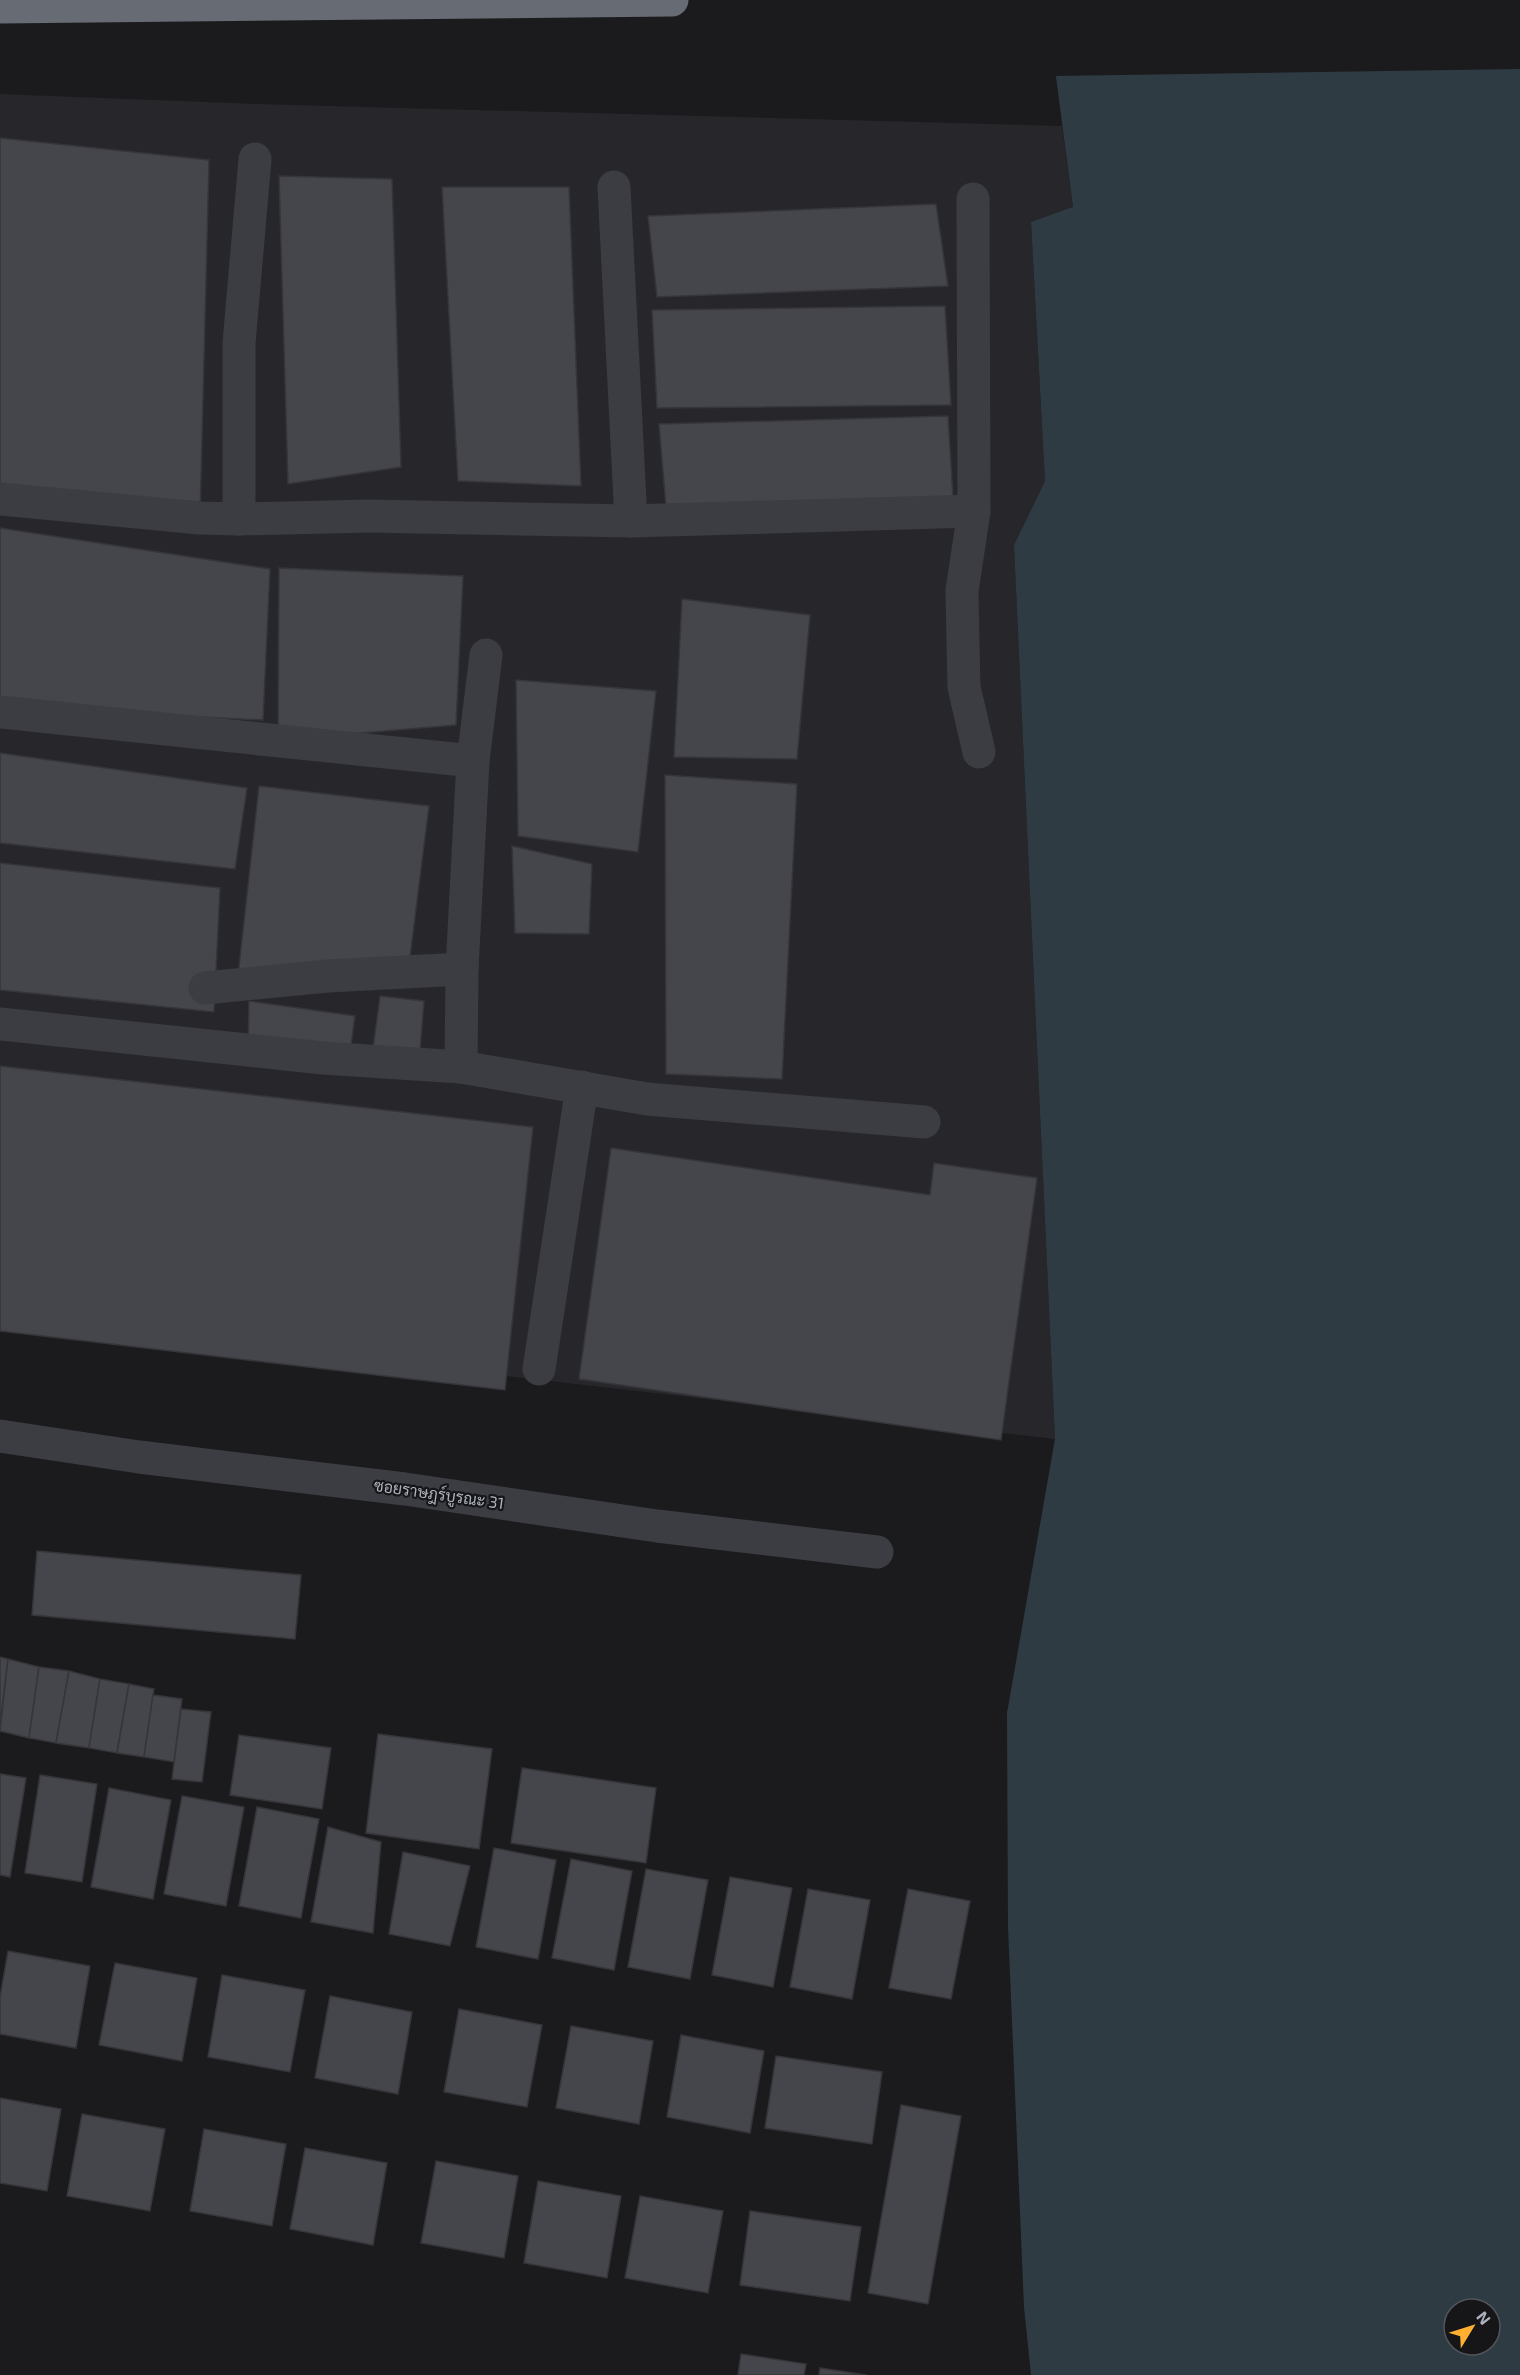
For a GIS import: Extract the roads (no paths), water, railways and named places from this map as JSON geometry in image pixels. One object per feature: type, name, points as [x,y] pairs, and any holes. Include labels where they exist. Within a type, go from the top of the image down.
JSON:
[{"type":"highway","points":[[0,7],[672,0]]},
{"type":"street","points":[[239,519],[239,343],[255,159]]},
{"type":"street","points":[[614,187],[631,521]]},
{"type":"street","points":[[973,199],[974,511],[962,591],[964,687],[979,752]]},
{"type":"street","points":[[0,499],[200,518],[239,519],[368,516],[631,521],[974,511]]},
{"type":"street","points":[[461,1066],[462,969],[473,761],[486,655]]},
{"type":"street","points":[[0,712],[473,761]]},
{"type":"street","points":[[205,988],[328,976],[462,969]]},
{"type":"street","points":[[0,1024],[323,1058],[461,1066],[647,1099],[924,1122]]},
{"type":"street","points":[[539,1369],[582,1087]]},
{"type":"street","name":"ซอยราษฎร์บูรณะ 31","points":[[0,1436],[139,1457],[405,1489],[657,1526],[877,1552]]}]
